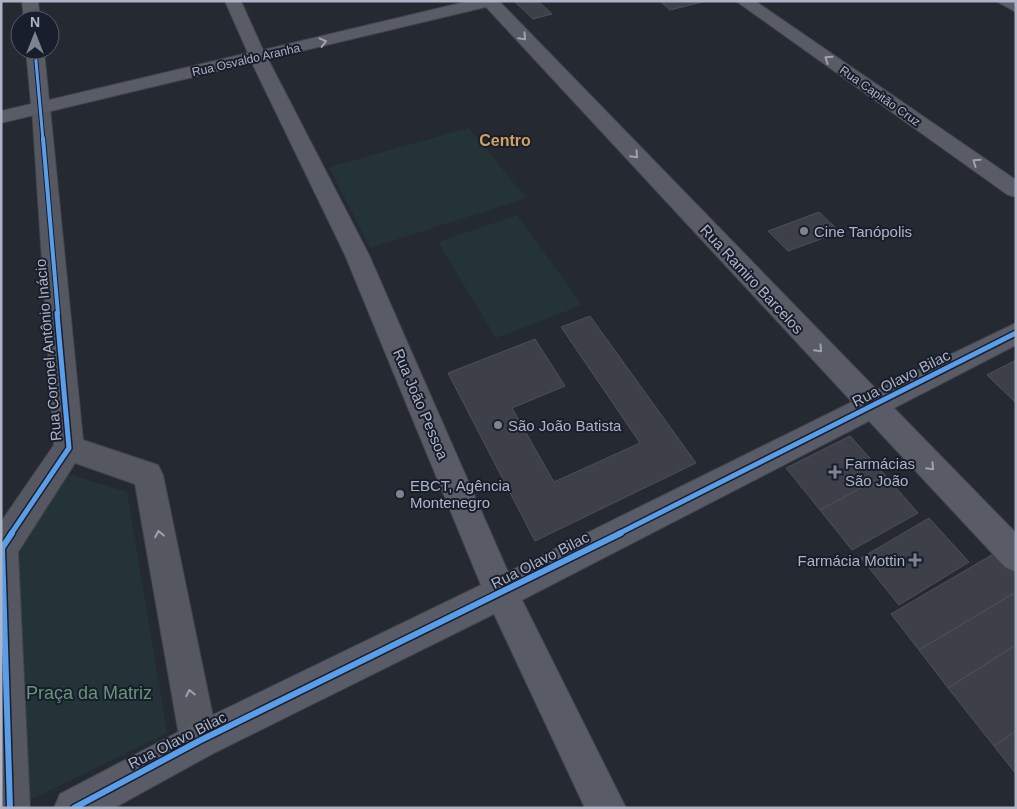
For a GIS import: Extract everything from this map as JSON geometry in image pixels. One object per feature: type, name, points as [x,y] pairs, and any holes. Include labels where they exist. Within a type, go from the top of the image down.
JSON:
[{"type":"street","name":"Rua João Pessoa","points":[[233,1],[258,57],[357,255],[501,593],[606,808]]},
{"type":"street","name":"Rua Osvaldo Aranha","points":[[1,117],[490,1]]},
{"type":"street","name":"Rua Ramiro Barcelos","points":[[490,1],[1016,556]]},
{"type":"street","name":"Rua Capitão Cruz","points":[[744,1],[1016,190]]},
{"type":"street","points":[[1004,1],[1016,7]]},
{"type":"street","name":"Rua Coronel Antônio Inácio","points":[[10,808],[2,548],[69,448],[36,60]]},
{"type":"street","name":"Rua Olavo Bilac","points":[[74,808],[199,741],[501,593],[1016,333]]},
{"type":"street","name":"Rua Coronel Antônio Inácio","points":[[69,448],[148,474],[199,741]]},
{"type":"green space","points":[[469,128],[526,198],[370,248],[329,167]]},
{"type":"green space","points":[[517,215],[582,305],[496,338],[438,242]]},
{"type":"green space","name":"Praça da Matriz","points":[[62,472],[127,492],[167,733],[20,805],[16,537]]},
{"type":"building","points":[[514,1],[538,1],[552,14],[533,19]]},
{"type":"building","points":[[660,1],[706,1],[670,10]]},
{"type":"building","name":"Cine Tanópolis","points":[[819,212],[840,232],[788,251],[768,231]]},
{"type":"building","name":"São João Batista","points":[[590,316],[696,463],[535,541],[448,373],[535,339],[565,386],[512,408],[554,482],[640,443],[561,327]]},
{"type":"building","points":[[1016,360],[1016,403],[987,375]]},
{"type":"building","name":"Farmácias São João","points":[[850,436],[885,475],[820,510],[786,468]]},
{"type":"building","points":[[885,475],[918,513],[852,550],[820,510]]},
{"type":"building","name":"Farmácia Mottin","points":[[929,518],[969,562],[899,605],[861,558]]},
{"type":"building","points":[[995,553],[1016,575],[1016,592],[919,650],[891,614]]},
{"type":"building","points":[[1016,592],[1016,645],[948,688],[919,650]]},
{"type":"building","points":[[1016,645],[1016,731],[994,746],[948,688]]},
{"type":"building","points":[[1016,731],[1016,774],[994,746]]},
{"type":"cycle path","points":[[10,808],[2,548],[69,448],[36,60]]},
{"type":"cycle path","points":[[74,808],[199,741],[501,593],[1016,333]]},
{"type":"place","name":"Cine Tanópolis","points":[[804,231]]},
{"type":"place","name":"São João Batista","points":[[498,425]]},
{"type":"place","name":"Farmácias São João","points":[[835,472]]},
{"type":"place","name":"EBCT, Agência Montenegro","points":[[400,494]]},
{"type":"place","name":"Farmácia Mottin","points":[[915,560]]},
{"type":"district","name":"Centro","points":[[505,140]]}]
